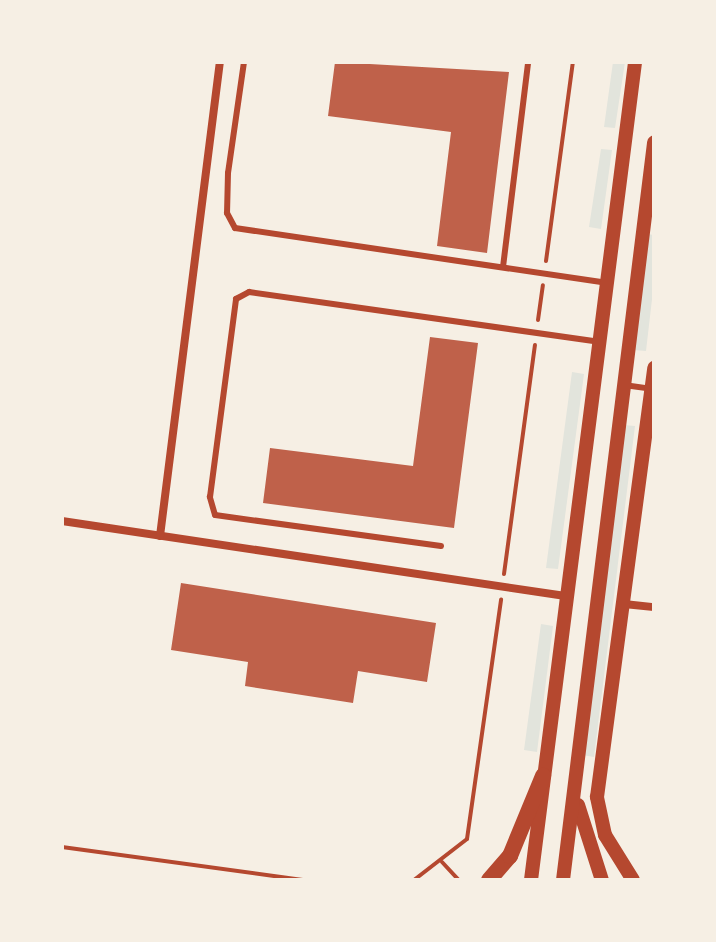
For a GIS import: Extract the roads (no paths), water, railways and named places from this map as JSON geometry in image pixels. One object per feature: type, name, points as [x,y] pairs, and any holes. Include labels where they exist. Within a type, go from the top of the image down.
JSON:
[{"type":"main road","points":[[489,880],[510,856],[543,776]]},
{"type":"street","points":[[160,536],[220,62]]},
{"type":"street","points":[[531,880],[635,62]]},
{"type":"street","points":[[563,880],[576,753],[652,179],[654,143]]},
{"type":"street","points":[[633,880],[605,835],[597,797],[654,368]]},
{"type":"street","points":[[62,521],[565,596]]},
{"type":"street","points":[[624,604],[654,607]]},
{"type":"street","points":[[576,753],[578,822],[602,880]]},
{"type":"lane","points":[[244,62],[228,173],[227,213],[235,228],[608,283]]},
{"type":"lane","points":[[503,267],[528,62]]},
{"type":"lane","points":[[441,546],[215,515],[210,497],[236,299],[249,292],[600,342]]},
{"type":"lane","points":[[624,385],[653,389]]}]
